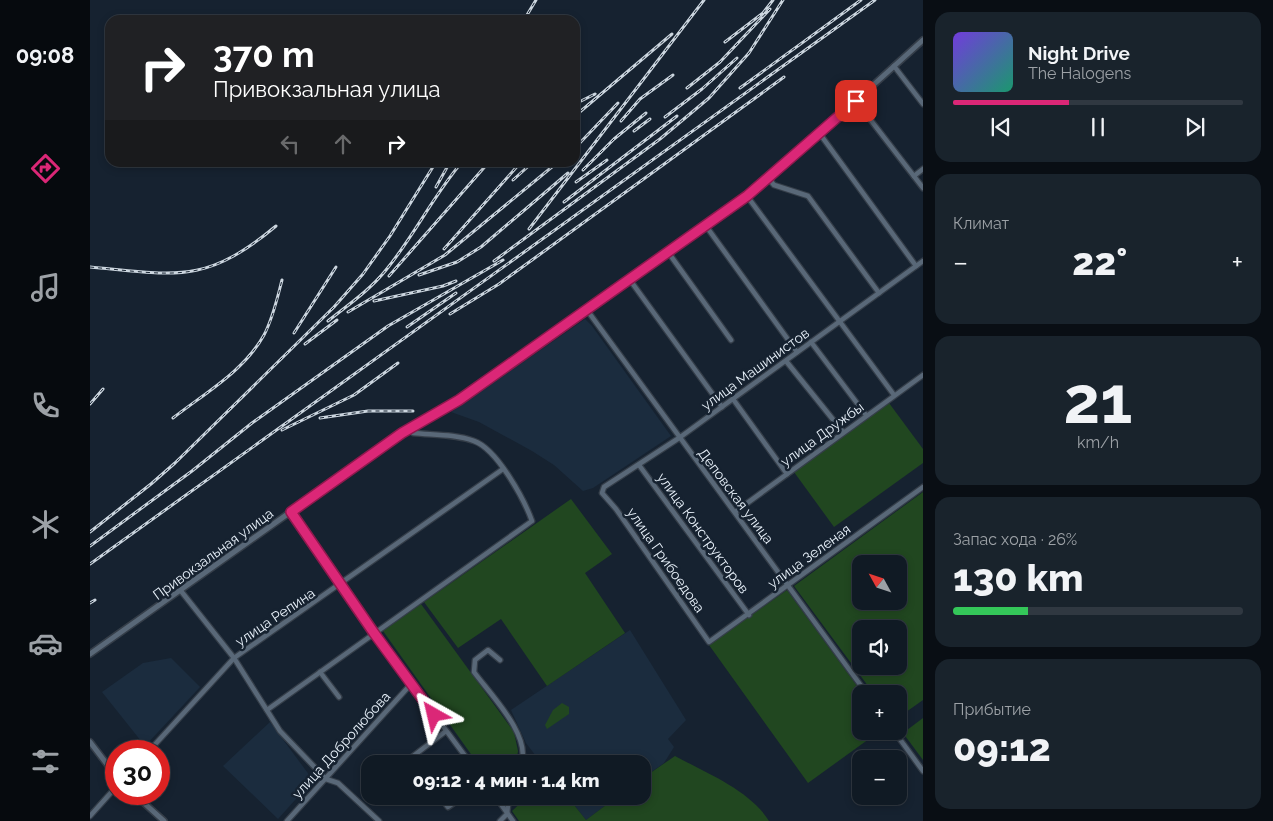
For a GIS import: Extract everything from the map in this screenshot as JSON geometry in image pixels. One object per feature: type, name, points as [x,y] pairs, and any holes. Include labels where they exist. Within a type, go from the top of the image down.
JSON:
[{"type":"street","name":"Привокзальная улица","points":[[90,654],[410,429],[459,400],[747,196],[820,134],[923,40]]},
{"type":"street","points":[[894,66],[923,104]]},
{"type":"street","points":[[856,101],[923,188]]},
{"type":"street","points":[[820,134],[916,266]]},
{"type":"street","points":[[914,176],[923,169]]},
{"type":"street","points":[[768,178],[774,185],[808,196],[879,293]]},
{"type":"street","points":[[747,196],[894,395]]},
{"type":"street","points":[[706,226],[797,352]]},
{"type":"street","points":[[668,252],[731,340]]},
{"type":"street","name":"улица Машинистов","points":[[602,493],[604,487],[679,438],[923,261]]},
{"type":"street","points":[[630,280],[722,407]]},
{"type":"street","name":"Деповская улица","points":[[587,310],[860,685]]},
{"type":"street","points":[[811,342],[866,415]]},
{"type":"street","points":[[786,361],[843,432]]},
{"type":"street","name":"улица Дружбы","points":[[735,512],[923,374]]},
{"type":"street","points":[[733,399],[787,474]]},
{"type":"street","points":[[267,710],[532,522],[504,469],[485,448],[476,442],[459,437],[413,433],[410,429]]},
{"type":"street","name":"улица Конструкторов","points":[[639,465],[749,615]]},
{"type":"street","name":"улица Репина","points":[[159,740],[234,658],[341,585],[504,469]]},
{"type":"street","name":"улица Зеленая","points":[[709,642],[749,615],[923,487]]},
{"type":"street","name":"улица Грибоедова","points":[[602,493],[616,509],[709,642]]},
{"type":"street","points":[[291,512],[374,633],[464,755]]},
{"type":"street","points":[[181,591],[234,658],[280,731],[326,779],[338,783],[379,821]]},
{"type":"street","points":[[500,660],[488,650],[475,660],[474,672],[522,741],[524,755]]},
{"type":"street","points":[[320,672],[339,697]]},
{"type":"street","name":"улица Добролюбова","points":[[287,821],[411,684]]},
{"type":"street","points":[[415,755],[446,731]]},
{"type":"street","points":[[901,740],[923,771]]},
{"type":"street","points":[[90,742],[105,762]]},
{"type":"street","points":[[90,816],[105,799]]},
{"type":"street","points":[[146,805],[164,821]]},
{"type":"street","points":[[502,805],[513,821]]},
{"type":"street","points":[[500,821],[507,814],[508,805]]},
{"type":"shaded area","points":[[585,319],[671,436],[593,488],[583,491],[554,465],[532,451],[479,422],[451,412]]},
{"type":"shaded area","points":[[630,630],[686,720],[668,739],[674,747],[664,763],[651,772],[651,755],[535,755],[526,743],[511,710]]},
{"type":"shaded area","points":[[171,658],[200,687],[151,740],[140,740],[102,692],[143,663]]},
{"type":"shaded area","points":[[270,722],[313,780],[278,819],[223,766]]},
{"type":"shaded area","points":[[574,805],[606,805],[586,820]]},
{"type":"green space","points":[[889,403],[923,449],[923,463],[834,527],[794,472]]},
{"type":"green space","points":[[923,492],[923,700],[907,711],[907,685],[867,685],[860,675],[907,675],[907,620],[852,620],[852,664],[794,586]]},
{"type":"green space","points":[[571,499],[612,554],[585,573],[625,633],[547,686],[501,619],[458,648],[424,602]]},
{"type":"green space","points":[[787,590],[856,685],[852,685],[852,740],[868,740],[808,783],[709,645]]},
{"type":"green space","points":[[421,604],[514,732],[517,755],[472,755],[383,631]]},
{"type":"green space","points":[[562,703],[569,707],[569,714],[547,729],[545,725],[553,710]]},
{"type":"green space","points":[[923,718],[923,760],[907,738],[907,730]]},
{"type":"green space","points":[[675,756],[739,791],[761,810],[769,821],[519,821],[512,811],[518,805],[574,805],[586,820],[606,805],[651,805],[651,772]]},
{"type":"railway","points":[[527,15],[536,0]]},
{"type":"railway","points":[[580,162],[704,0]]},
{"type":"railway","points":[[725,42],[763,13],[773,0]]},
{"type":"railway","points":[[494,261],[660,139],[709,98],[749,53],[783,0]]},
{"type":"railway","points":[[740,88],[861,0]]},
{"type":"railway","points":[[90,564],[875,0]]},
{"type":"railway","points":[[687,88],[720,62],[770,9]]},
{"type":"railway","points":[[580,112],[672,34]]},
{"type":"railway","points":[[665,117],[702,89],[737,58]]},
{"type":"railway","points":[[621,121],[640,99],[673,75]]},
{"type":"railway","points":[[450,314],[499,284],[784,77]]},
{"type":"railway","points":[[580,102],[595,94]]},
{"type":"railway","points":[[580,143],[618,103]]},
{"type":"railway","points":[[583,170],[614,139],[646,113]]},
{"type":"railway","points":[[564,202],[677,116]]},
{"type":"railway","points":[[634,131],[650,119]]},
{"type":"railway","points":[[576,182],[607,160]]},
{"type":"railway","points":[[90,532],[175,463],[334,307],[363,274],[390,236],[433,167]]},
{"type":"railway","points":[[436,187],[447,167]]},
{"type":"railway","points":[[328,321],[366,291],[386,270],[458,167]]},
{"type":"railway","points":[[389,276],[485,167]]},
{"type":"railway","points":[[444,249],[517,167]]},
{"type":"railway","points":[[513,180],[527,167]]},
{"type":"railway","points":[[348,312],[445,255],[552,167]]},
{"type":"railway","points":[[529,229],[576,167]]},
{"type":"railway","points":[[419,275],[457,262],[481,247],[568,173]]},
{"type":"railway","points":[[90,267],[145,272],[189,272],[209,267],[229,258],[251,245],[276,226]]},
{"type":"railway","points":[[90,546],[192,471],[252,423],[388,326],[503,260]]},
{"type":"railway","points":[[294,333],[336,267]]},
{"type":"railway","points":[[173,418],[223,381],[256,348],[270,322],[282,280]]},
{"type":"railway","points":[[374,301],[443,286],[456,281]]},
{"type":"railway","points":[[407,327],[456,293]]},
{"type":"railway","points":[[305,344],[337,320]]},
{"type":"railway","points":[[282,430],[354,395],[398,363]]},
{"type":"railway","points":[[90,404],[103,389]]},
{"type":"railway","points":[[320,418],[368,411],[413,411]]},
{"type":"railway","points":[[90,603],[95,600]]},
{"type":"route","points":[[434,715],[374,633],[291,512],[402,433],[459,400],[747,196],[808,145],[856,101]]}]
